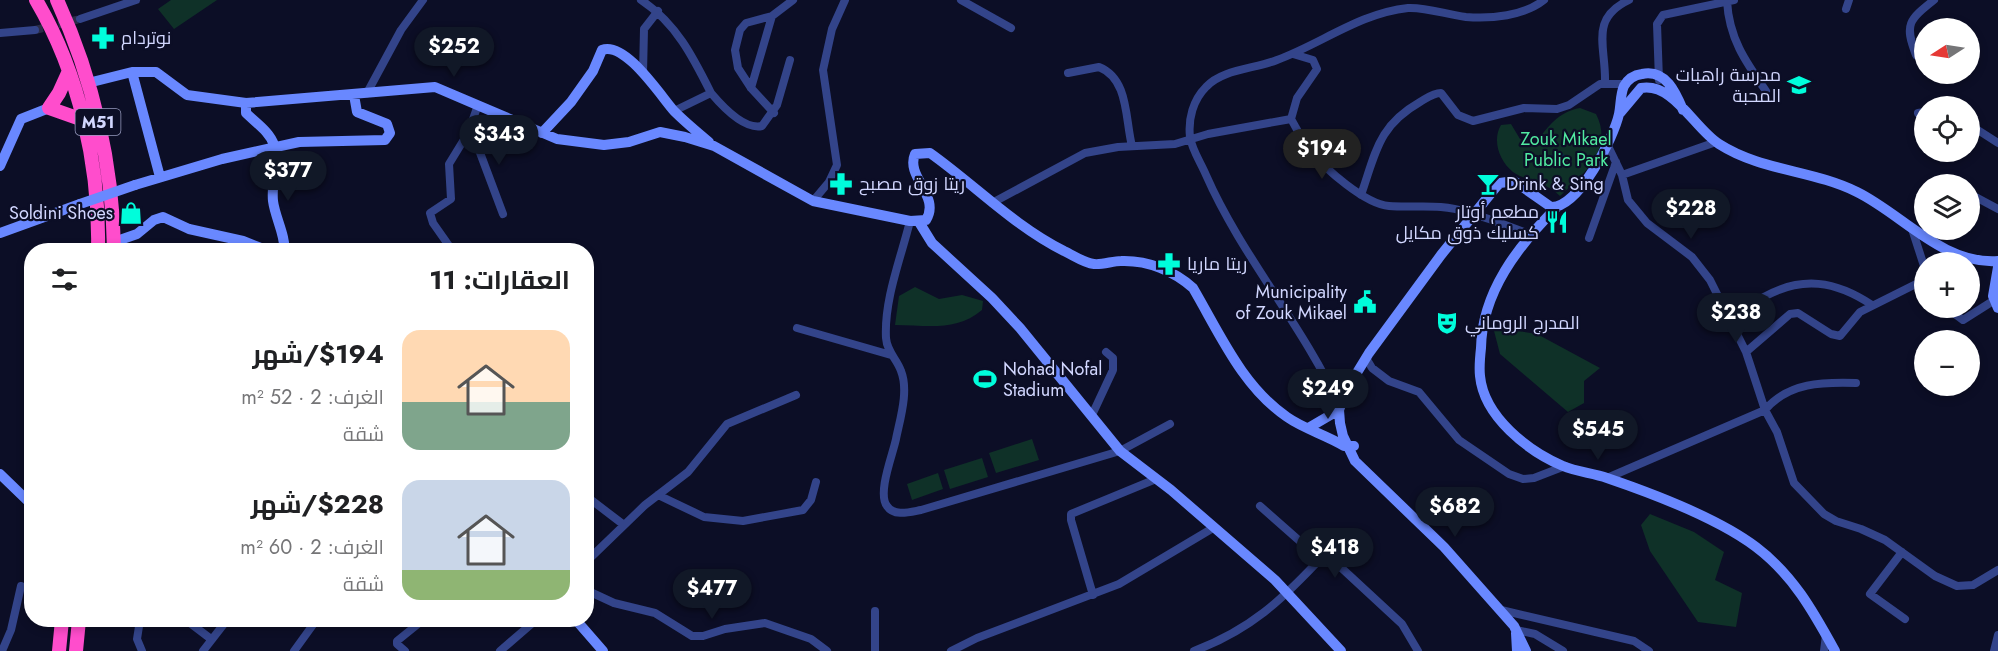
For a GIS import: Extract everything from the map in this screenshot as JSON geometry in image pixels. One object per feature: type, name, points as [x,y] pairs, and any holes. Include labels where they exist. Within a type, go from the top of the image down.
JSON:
[{"type":"highway","name":"M51","points":[[36,0],[69,71],[83,120],[95,189],[98,243]]},
{"type":"highway","name":"M51","points":[[57,0],[73,35],[88,83],[107,163],[114,243]]},
{"type":"highway","points":[[69,71],[49,108],[83,120]]},
{"type":"highway","points":[[59,651],[61,627]]},
{"type":"highway","points":[[76,651],[78,627]]},
{"type":"main road","points":[[542,133],[572,102],[593,71],[602,50],[608,48],[619,52],[643,73],[674,111],[714,146],[813,201],[915,222],[926,220],[931,205],[914,168],[913,159],[915,154],[930,153],[992,203],[1044,240],[1088,262],[1137,262],[1172,272],[1181,278],[1193,288],[1255,390],[1275,408],[1337,448],[1353,450]]},
{"type":"main road","points":[[132,72],[160,177]]},
{"type":"main road","points":[[88,83],[132,72],[156,72],[192,96],[246,103],[435,87],[556,139],[604,145],[665,133],[714,146]]},
{"type":"main road","points":[[1835,651],[1802,591],[1785,572],[1756,547],[1712,522],[1607,478],[1565,466],[1531,448],[1494,414],[1480,377],[1481,336],[1486,309],[1503,273],[1529,234],[1556,207],[1576,192],[1608,146],[1626,84],[1640,74],[1676,92],[1683,110],[1716,142],[1761,164],[1856,191],[1953,252],[1981,260],[1998,261]]},
{"type":"main road","points":[[1619,113],[1641,88],[1658,82]]},
{"type":"main road","points":[[0,233],[135,185],[222,159],[275,147],[325,140],[385,140],[390,133],[387,124],[357,112],[354,95]]},
{"type":"main road","points":[[246,103],[246,113],[269,135],[275,147],[273,197],[276,221],[285,243]]},
{"type":"main road","points":[[0,166],[21,120],[49,108]]},
{"type":"main road","points":[[1306,426],[1340,408],[1366,358],[1441,255],[1481,203],[1500,183],[1520,183],[1544,204],[1556,207]]},
{"type":"main road","points":[[120,243],[137,234],[154,220],[163,218],[189,229],[249,243]]},
{"type":"main road","points":[[915,222],[932,243],[992,298],[1020,328],[1120,451],[1289,593],[1341,651]]},
{"type":"main road","points":[[1995,304],[1998,267]]},
{"type":"main road","points":[[1351,388],[1346,409],[1353,450]]},
{"type":"main road","points":[[1340,408],[1343,436],[1364,468],[1444,547],[1516,630],[1526,651]]},
{"type":"main road","points":[[0,474],[24,497]]},
{"type":"main road","points":[[582,627],[603,651]]},
{"type":"main road","points":[[1516,630],[1517,651]]},
{"type":"street","points":[[80,19],[136,0]]},
{"type":"street","points":[[367,93],[401,30],[423,0]]},
{"type":"street","points":[[641,0],[658,11],[691,53],[711,93],[730,112],[757,128],[774,112],[790,60]]},
{"type":"street","points":[[774,112],[751,88],[735,60],[740,30],[746,23],[772,16],[793,0]]},
{"type":"street","points":[[813,201],[829,182],[837,165],[823,70],[832,29],[845,0]]},
{"type":"street","points":[[961,0],[1011,28]]},
{"type":"street","points":[[1340,408],[1309,347],[1222,209],[1190,140],[1192,112],[1201,93],[1212,81],[1292,54],[1372,17],[1395,10],[1410,8],[1485,18],[1524,10],[1544,0]]},
{"type":"street","points":[[1605,82],[1605,23],[1609,12],[1629,0]]},
{"type":"street","points":[[1914,18],[1934,0]]},
{"type":"street","points":[[1658,82],[1656,32],[1657,24],[1663,15],[1730,1],[1728,25],[1750,68],[1766,91]]},
{"type":"street","points":[[643,73],[644,29],[658,11]]},
{"type":"street","points":[[751,88],[772,16]]},
{"type":"street","points":[[1914,18],[1910,22],[1908,32],[1914,49]]},
{"type":"street","points":[[0,33],[34,30]]},
{"type":"street","points":[[1292,54],[1313,60],[1317,69],[1297,98],[1291,119],[1302,139],[1320,161],[1362,195],[1387,206],[1450,206],[1529,234]]},
{"type":"street","points":[[1068,74],[1099,67],[1116,80],[1122,93],[1132,146]]},
{"type":"street","points":[[1362,195],[1384,132],[1409,108],[1433,94],[1441,93],[1458,115],[1473,121],[1524,108],[1565,107],[1605,82],[1626,84]]},
{"type":"street","points":[[674,111],[711,93]]},
{"type":"street","points":[[447,243],[433,222],[430,213],[451,199],[448,164],[468,133],[478,105]]},
{"type":"street","points":[[992,203],[1077,156],[1104,149],[1175,144],[1208,134],[1291,119]]},
{"type":"street","points":[[1980,131],[1998,143]]},
{"type":"street","points":[[468,133],[480,150],[503,214]]},
{"type":"street","points":[[1622,175],[1716,142]]},
{"type":"street","points":[[1608,146],[1622,175],[1628,200],[1647,223],[1692,257],[1710,280],[1746,352],[1765,410],[1777,432],[1791,476],[1808,499],[1836,521],[1860,529],[1902,552],[1935,576],[1957,586],[1973,585],[1998,570]]},
{"type":"street","points":[[1589,238],[1616,162]]},
{"type":"street","points":[[1980,199],[1998,209]]},
{"type":"street","points":[[915,222],[894,280],[887,328],[888,347],[900,367],[904,388],[900,420],[884,490],[886,506],[891,510],[900,513],[921,510],[1120,451],[1170,424]]},
{"type":"street","points":[[1912,227],[1920,252]]},
{"type":"street","points":[[1762,298],[1789,287],[1816,284],[1839,286],[1872,305]]},
{"type":"street","points":[[1746,352],[1793,313],[1801,314],[1837,336],[1845,332],[1856,315],[1914,285]]},
{"type":"street","points":[[1980,312],[1995,304]]},
{"type":"street","points":[[797,328],[891,355]]},
{"type":"street","points":[[1092,415],[1113,370],[1113,358],[1106,352]]},
{"type":"street","points":[[1366,358],[1372,368],[1389,381],[1419,392],[1459,441],[1509,474],[1523,479],[1534,478],[1565,466]]},
{"type":"street","points":[[1607,478],[1765,410],[1777,398],[1798,387],[1828,382],[1856,383]]},
{"type":"street","points":[[1330,386],[1351,388]]},
{"type":"street","points":[[594,555],[624,525],[688,472],[727,424],[796,395]]},
{"type":"street","points":[[1093,596],[1071,514],[1156,479]]},
{"type":"street","points":[[658,495],[704,517],[743,521],[803,510],[811,500],[816,482]]},
{"type":"street","points":[[594,502],[624,525]]},
{"type":"street","points":[[1260,506],[1311,551],[1335,562],[1402,624],[1418,651]]},
{"type":"street","points":[[951,651],[977,638],[1093,596],[1139,574],[1213,528]]},
{"type":"street","points":[[1902,552],[1870,594],[1905,619]]},
{"type":"street","points":[[1194,651],[1236,633],[1289,593],[1322,557]]},
{"type":"street","points":[[2,651],[13,623],[21,586]]},
{"type":"street","points":[[594,594],[614,603],[655,613],[692,636],[703,636],[725,629],[765,623],[801,634],[827,651]]},
{"type":"street","points":[[1498,610],[1634,641],[1648,651]]},
{"type":"street","points":[[875,611],[875,651]]},
{"type":"street","points":[[139,627],[137,639],[142,651]]},
{"type":"street","points":[[195,627],[211,639]]},
{"type":"street","points":[[203,651],[221,627]]},
{"type":"street","points":[[294,651],[311,627]]},
{"type":"street","points":[[405,651],[397,644],[397,641],[414,627]]},
{"type":"street","points":[[500,651],[528,627]]},
{"type":"street","points":[[1516,630],[1535,634],[1563,651]]},
{"type":"street","points":[[1824,651],[1827,635]]},
{"type":"street","points":[[1994,651],[1998,635]]},
{"type":"green space","points":[[171,0],[217,0],[174,29],[158,9]]},
{"type":"green space","name":"Zouk Mikael Public Park","points":[[1580,108],[1596,114],[1601,127],[1599,150],[1587,170],[1560,196],[1548,187],[1513,172],[1504,162],[1497,144],[1501,125],[1511,124],[1520,139],[1536,142],[1560,116]]},
{"type":"green space","points":[[915,287],[939,299],[962,295],[983,301],[982,310],[962,322],[941,326],[895,325],[899,296]]},
{"type":"green space","points":[[1493,327],[1537,334],[1600,368],[1584,381],[1584,403],[1568,412],[1500,354]]},
{"type":"green space","points":[[1032,439],[1039,460],[996,473],[989,453]]},
{"type":"green space","points":[[982,458],[988,477],[950,489],[944,470]]},
{"type":"green space","points":[[938,473],[943,489],[912,500],[907,484]]},
{"type":"green space","points":[[1650,514],[1694,532],[1724,552],[1715,580],[1742,593],[1736,627],[1698,622],[1650,551],[1641,525]]},
{"type":"water","points":[[1555,152],[1561,152],[1566,160],[1564,166],[1555,168],[1550,163],[1550,157]]},
{"type":"tunnel","points":[[35,30],[80,19]]},
{"type":"place","name":"نوتردام","points":[[103,38]]},
{"type":"place","name":"مدرسة راهبات المحبة","points":[[1799,85]]},
{"type":"place","name":"ريتا زوق مصبح","points":[[841,184]]},
{"type":"place","name":"Drink & Sing","points":[[1488,184]]},
{"type":"place","name":"Soldini Shoes","points":[[131,213]]},
{"type":"place","name":"مطعم أوتار كسليك ذوق مكايل","points":[[1557,222]]},
{"type":"place","name":"ريتا ماريا","points":[[1169,264]]},
{"type":"place","name":"Municipality of Zouk Mikael","points":[[1365,302]]},
{"type":"place","name":"المدرج الروماني","points":[[1447,323]]},
{"type":"place","name":"Nohad Nofal Stadium","points":[[985,379]]}]
